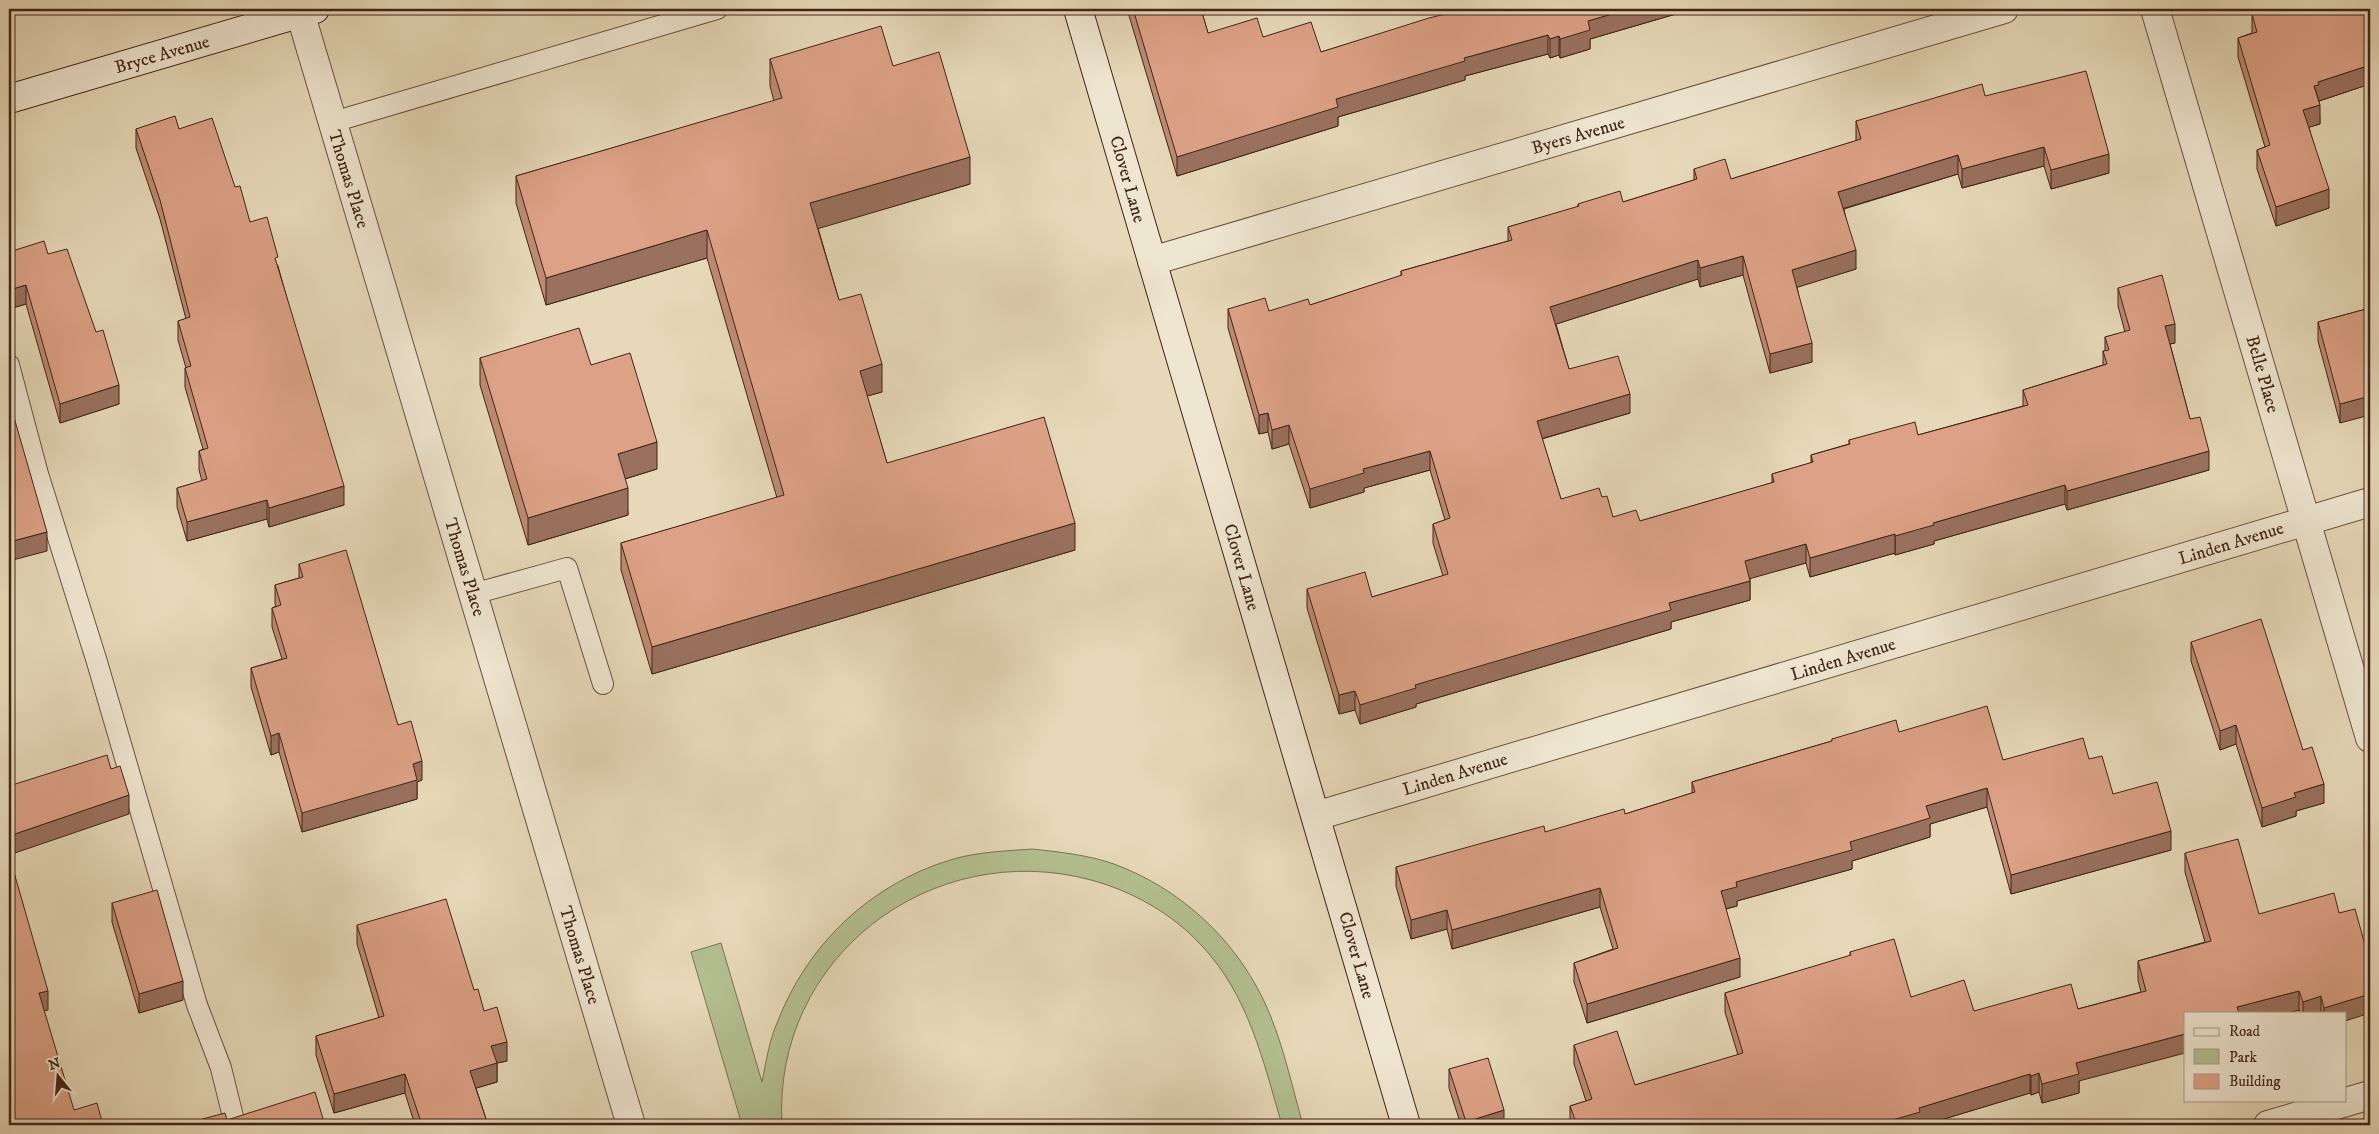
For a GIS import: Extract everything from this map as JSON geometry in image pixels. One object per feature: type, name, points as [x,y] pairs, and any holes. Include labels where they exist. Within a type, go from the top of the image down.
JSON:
[{"type":"street","name":"Clover Lane","points":[[1078,9],[1406,1125]]},
{"type":"street","name":"Byers Avenue","points":[[1152,261],[2004,9]]},
{"type":"street","name":"Belle Place","points":[[2154,9],[2370,738]]},
{"type":"street","name":"Thomas Place","points":[[305,10],[333,122],[631,1125]]},
{"type":"street","name":"Bryce Avenue","points":[[9,99],[305,10]]},
{"type":"street","name":"Linden Avenue","points":[[1316,816],[2370,502]]},
{"type":"street","points":[[2268,1125],[2370,1095]]},
{"type":"lane","points":[[333,122],[718,9]]},
{"type":"lane","points":[[9,365],[38,474],[97,662],[194,996],[221,1068],[235,1125]]},
{"type":"lane","points":[[473,594],[567,568],[603,684]]},
{"type":"green space","points":[[1032,849],[1094,858],[1138,874],[1182,901],[1220,935],[1251,976],[1270,1014],[1286,1061],[1303,1125],[1282,1125],[1261,1053],[1243,1008],[1232,986],[1218,965],[1191,934],[1151,905],[1122,890],[1091,880],[1031,871],[974,877],[920,895],[873,924],[833,963],[804,1010],[786,1065],[782,1125],[742,1125],[691,952],[721,943],[762,1082],[772,1037],[790,995],[805,968],[844,922],[893,885],[921,871],[970,855]]},
{"type":"building","points":[[1133,9],[1201,9],[1208,33],[1257,18],[1263,37],[1311,22],[1321,52],[1429,18],[1466,9],[1629,9],[1588,21],[1590,30],[1560,39],[1559,36],[1550,39],[1548,35],[1464,58],[1465,61],[1336,99],[1338,107],[1177,157]]},
{"type":"building","points":[[2270,9],[2370,9],[2370,65],[2318,82],[2319,85],[2314,86],[2320,105],[2303,110],[2329,189],[2276,207],[2257,150],[2270,145],[2238,38],[2257,32],[2252,14]]},
{"type":"building","points":[[881,26],[893,66],[939,52],[970,157],[810,203],[839,300],[861,294],[882,364],[860,371],[887,463],[1044,417],[1075,523],[652,647],[621,543],[784,495],[707,230],[546,278],[516,176],[782,98],[770,59]]},
{"type":"building","points":[[2086,71],[2109,154],[2051,170],[2044,147],[1962,169],[1958,155],[1838,192],[1856,250],[1792,270],[1812,343],[1770,354],[1743,256],[1700,268],[1698,260],[1550,307],[1569,369],[1618,356],[1630,394],[1537,421],[1561,499],[1599,488],[1602,497],[1607,496],[1613,517],[1636,510],[1640,521],[1774,482],[1772,474],[1813,462],[1811,455],[1850,444],[1849,440],[1915,422],[1918,435],[2028,405],[2023,390],[2107,364],[2103,351],[2109,350],[2105,337],[2130,330],[2118,288],[2162,275],[2175,324],[2165,326],[2190,419],[2200,417],[2209,451],[2067,491],[2065,485],[1933,523],[1934,525],[1810,558],[1806,544],[1745,561],[1750,581],[1669,603],[1671,610],[1415,685],[1416,688],[1360,705],[1355,691],[1339,695],[1307,589],[1365,572],[1372,597],[1448,574],[1433,524],[1450,518],[1430,451],[1363,469],[1364,473],[1310,489],[1289,425],[1272,430],[1268,413],[1259,415],[1228,309],[1265,298],[1269,311],[1308,299],[1310,305],[1402,275],[1401,271],[1512,240],[1508,227],[1579,206],[1578,204],[1620,191],[1623,202],[1697,179],[1694,169],[1725,159],[1731,179],[1861,139],[1856,121],[1982,84],[1985,96]]},
{"type":"building","points":[[175,116],[179,129],[212,118],[235,187],[240,186],[250,222],[267,217],[278,257],[275,258],[344,486],[269,508],[267,500],[187,522],[177,488],[207,479],[199,451],[208,448],[185,368],[191,366],[178,321],[190,317],[160,200],[136,129]]},
{"type":"building","points":[[44,241],[48,254],[67,249],[96,332],[103,330],[119,385],[60,404],[26,285],[9,290],[9,252]]},
{"type":"building","points":[[2370,308],[2370,396],[2340,404],[2318,322]]},
{"type":"building","points":[[579,328],[591,365],[630,353],[657,442],[618,454],[628,488],[528,518],[480,358]]},
{"type":"building","points":[[9,400],[47,532],[9,542]]},
{"type":"building","points":[[346,550],[398,725],[411,721],[422,761],[413,764],[417,780],[302,813],[279,733],[271,736],[251,668],[287,658],[272,608],[281,605],[275,585],[303,577],[299,564]]},
{"type":"building","points":[[2261,619],[2303,750],[2312,747],[2324,784],[2294,793],[2296,797],[2262,808],[2236,725],[2220,731],[2191,642]]},
{"type":"building","points":[[9,671],[14,691],[9,693]]},
{"type":"building","points":[[1987,706],[2003,760],[2083,738],[2089,759],[2102,756],[2113,794],[2157,782],[2171,831],[2011,875],[1987,788],[1926,806],[1930,818],[1850,842],[1852,850],[1736,882],[1737,887],[1721,891],[1740,958],[1587,1004],[1574,963],[1618,948],[1600,888],[1452,930],[1447,910],[1411,920],[1396,867],[1544,826],[1545,832],[1624,809],[1625,814],[1695,792],[1692,782],[1896,720],[1899,732]]},
{"type":"building","points":[[107,755],[111,769],[120,766],[129,795],[9,836],[9,786]]},
{"type":"building","points":[[2238,839],[2259,914],[2334,893],[2339,913],[2355,909],[2370,963],[2370,994],[2324,1008],[2321,996],[2303,1002],[2299,991],[2237,1007],[2239,1012],[2184,1012],[2184,1034],[2076,1063],[2079,1074],[2042,1084],[2039,1073],[2031,1076],[2030,1074],[1919,1108],[1920,1112],[1875,1125],[1854,1125],[1854,1123],[1846,1125],[1577,1125],[1570,1106],[1592,1099],[1574,1045],[1617,1031],[1635,1085],[1743,1053],[1725,993],[1851,955],[1850,952],[1894,939],[1911,997],[1964,980],[1974,1011],[2071,984],[2078,1009],[2146,991],[2138,961],[2211,941],[2185,853]]},
{"type":"building","points":[[9,855],[48,991],[39,993],[74,1110],[97,1103],[103,1125],[9,1125]]},
{"type":"building","points":[[157,890],[183,981],[139,994],[112,903]]},
{"type":"building","points":[[446,899],[474,990],[478,989],[484,1011],[497,1007],[507,1042],[491,1046],[497,1063],[470,1071],[488,1125],[422,1125],[405,1074],[334,1094],[316,1036],[384,1016],[357,925]]},
{"type":"building","points":[[1488,1058],[1504,1110],[1466,1122],[1449,1069]]},
{"type":"building","points":[[315,1092],[324,1122],[317,1125],[180,1125],[225,1113],[227,1120]]}]
